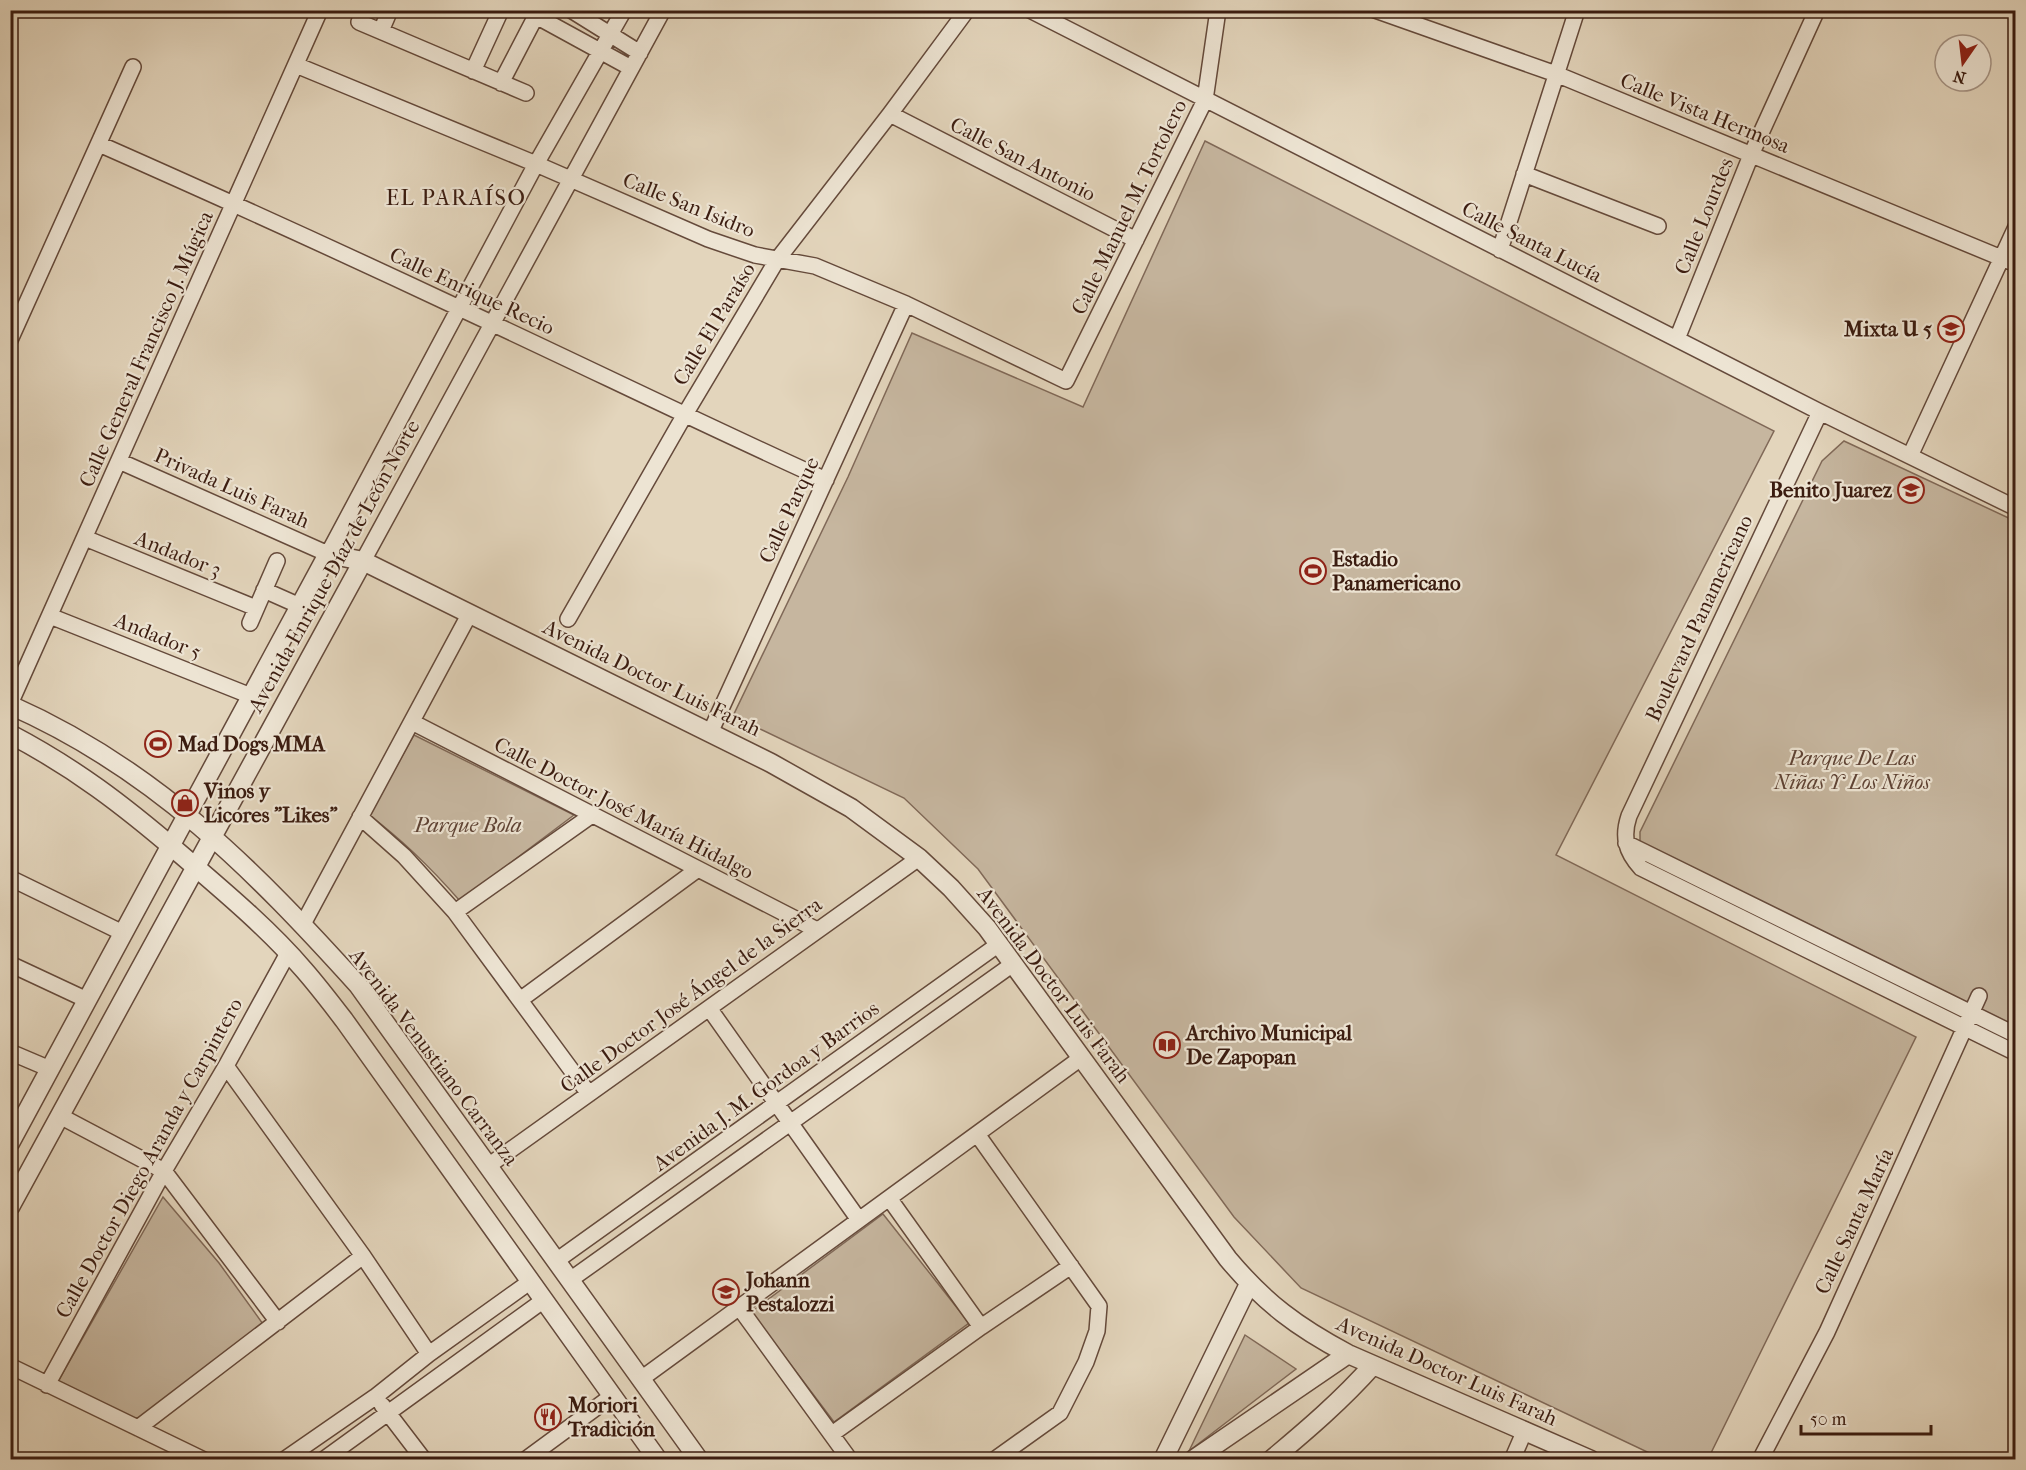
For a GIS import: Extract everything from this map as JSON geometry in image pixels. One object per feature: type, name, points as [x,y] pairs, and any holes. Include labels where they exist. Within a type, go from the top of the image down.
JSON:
[{"type":"street","name":"Calle General Francisco J. Múgica","points":[[10,704],[321,10]]},
{"type":"street","points":[[381,31],[390,10]]},
{"type":"street","points":[[473,71],[501,10]]},
{"type":"street","points":[[571,10],[640,53]]},
{"type":"street","name":"Avenida Enrique Díaz de León Norte","points":[[12,1137],[328,554],[458,307],[624,10]]},
{"type":"street","name":"Avenida Enrique Díaz de León Norte","points":[[10,1207],[494,324],[570,178],[663,10]]},
{"type":"street","name":"Calle El Paraíso","points":[[568,620],[684,416],[777,260],[967,10]]},
{"type":"street","name":"Calle Santa Lucía","points":[[1030,10],[1820,412],[2016,508]]},
{"type":"street","name":"Calle Manuel M. Tortolero","points":[[1065,381],[1205,100],[1218,10]]},
{"type":"street","name":"Calle Vista Hermosa","points":[[1376,10],[1556,74],[2008,261]]},
{"type":"street","points":[[1500,250],[1577,10]]},
{"type":"street","name":"Calle Lourdes","points":[[1677,339],[1752,155],[1817,10]]},
{"type":"street","points":[[501,83],[538,13],[631,68]]},
{"type":"street","points":[[359,22],[526,93]]},
{"type":"street","name":"Calle San Isidro","points":[[296,65],[570,178],[708,239],[740,251],[815,266],[906,304],[1065,381]]},
{"type":"street","points":[[10,340],[133,67]]},
{"type":"street","name":"Calle San Antonio","points":[[890,114],[1136,240]]},
{"type":"street","name":"Calle Enrique Recio","points":[[99,144],[458,307],[684,416],[826,480]]},
{"type":"street","points":[[1524,174],[1658,226]]},
{"type":"street","points":[[1910,456],[2008,261],[2016,227]]},
{"type":"street","name":"Calle Parque","points":[[710,733],[906,304]]},
{"type":"street","name":"Boulevard Panamericano","points":[[1626,843],[1626,826],[1629,816],[1820,412]]},
{"type":"street","name":"Privada Luis Farah","points":[[119,461],[328,554]]},
{"type":"street","name":"Andador 3","points":[[85,538],[256,608]]},
{"type":"street","name":"Avenida Doctor Luis Farah","points":[[328,554],[363,561],[771,763],[851,808],[919,858],[951,888],[999,944],[1228,1259],[1272,1306],[1293,1322],[1348,1354],[1591,1460]]},
{"type":"street","points":[[250,623],[277,561]]},
{"type":"street","points":[[264,590],[300,606]]},
{"type":"street","points":[[303,924],[470,613]]},
{"type":"street","name":"Andador 5","points":[[50,616],[251,696]]},
{"type":"street","name":"Avenida Venustiano Carranza","points":[[10,704],[84,741],[187,814],[252,872],[303,924],[358,985],[699,1460]]},
{"type":"street","name":"Calle Doctor José María Hidalgo","points":[[412,722],[817,930]]},
{"type":"street","points":[[10,734],[83,776],[123,805],[196,867],[304,970],[344,1020],[658,1460]]},
{"type":"street","points":[[455,912],[591,815]]},
{"type":"street","points":[[360,817],[405,856],[455,912],[589,1094]]},
{"type":"street","points":[[1626,843],[2016,1035]]},
{"type":"street","points":[[1626,843],[1633,859],[1641,867],[2016,1053]]},
{"type":"street","name":"Calle Doctor José Ángel de la Sierra","points":[[488,1166],[919,858]]},
{"type":"street","points":[[520,1000],[698,869]]},
{"type":"street","points":[[10,878],[123,933]]},
{"type":"street","name":"Avenida J. M. Gordoa y Barrios","points":[[556,1261],[999,944]]},
{"type":"street","name":"Calle Doctor Diego Aranda y Carpintero","points":[[46,1385],[288,953]]},
{"type":"street","points":[[10,964],[87,1000]]},
{"type":"street","name":"Avenida J. M. Gordoa y Barrios","points":[[570,1280],[1013,964]]},
{"type":"street","name":"Calle Santa María","points":[[1760,1460],[1827,1332],[1979,996]]},
{"type":"street","points":[[709,1008],[859,1220]]},
{"type":"street","points":[[10,1052],[50,1069]]},
{"type":"street","points":[[641,1379],[1081,1058]]},
{"type":"street","points":[[226,1066],[363,1256],[429,1354]]},
{"type":"street","points":[[60,1116],[164,1171],[278,1322]]},
{"type":"street","points":[[977,1134],[1100,1306],[1097,1331],[1086,1362],[1060,1413],[994,1460]]},
{"type":"street","points":[[889,1198],[981,1327]]},
{"type":"street","points":[[138,1428],[363,1256]]},
{"type":"street","points":[[832,1434],[981,1327],[1071,1266]]},
{"type":"street","points":[[284,1460],[375,1397],[429,1354],[531,1281]]},
{"type":"street","points":[[1163,1460],[1249,1284]]},
{"type":"street","points":[[323,1460],[544,1300]]},
{"type":"street","points":[[739,1307],[850,1460]]},
{"type":"street","points":[[1193,1460],[1348,1354]]},
{"type":"street","points":[[1271,1460],[1330,1410],[1373,1365]]},
{"type":"street","points":[[10,1366],[204,1460]]},
{"type":"street","points":[[525,1460],[612,1396]]},
{"type":"street","points":[[375,1397],[423,1460]]},
{"type":"street","points":[[1512,1460],[1525,1430]]},
{"type":"green space","points":[[1205,141],[1774,431],[1556,855],[1916,1037],[1708,1459],[1662,1459],[1301,1288],[1234,1217],[978,869],[904,798],[733,716],[848,477],[912,333],[1083,407]]},
{"type":"green space","name":"Parque De Las Niñas Y Los Niños","points":[[1844,441],[2015,521],[2015,1031],[1640,847],[1640,832],[1822,461]]},
{"type":"green space","name":"Parque Bola","points":[[414,735],[574,815],[460,901],[417,855],[369,815]]},
{"type":"green space","points":[[163,1197],[219,1263],[263,1324],[135,1423],[56,1385]]},
{"type":"green space","points":[[883,1214],[969,1323],[834,1422],[751,1312]]},
{"type":"green space","points":[[1245,1335],[1296,1369],[1189,1451]]},
{"type":"place","name":"Mixta U 5","points":[[1951,329]]},
{"type":"place","name":"Benito Juarez","points":[[1911,490]]},
{"type":"place","name":"Estadio Panamericano","points":[[1313,571]]},
{"type":"place","name":"Mad Dogs MMA","points":[[158,744]]},
{"type":"place","name":"Vinos y Licores \"Likes\"","points":[[185,803]]},
{"type":"place","name":"Archivo Municipal De Zapopan","points":[[1167,1045]]},
{"type":"place","name":"Johann Pestalozzi","points":[[726,1292]]},
{"type":"place","name":"Moriori Tradición","points":[[548,1417]]},
{"type":"district","name":"EL PARAÍSO","points":[[456,197]]}]
